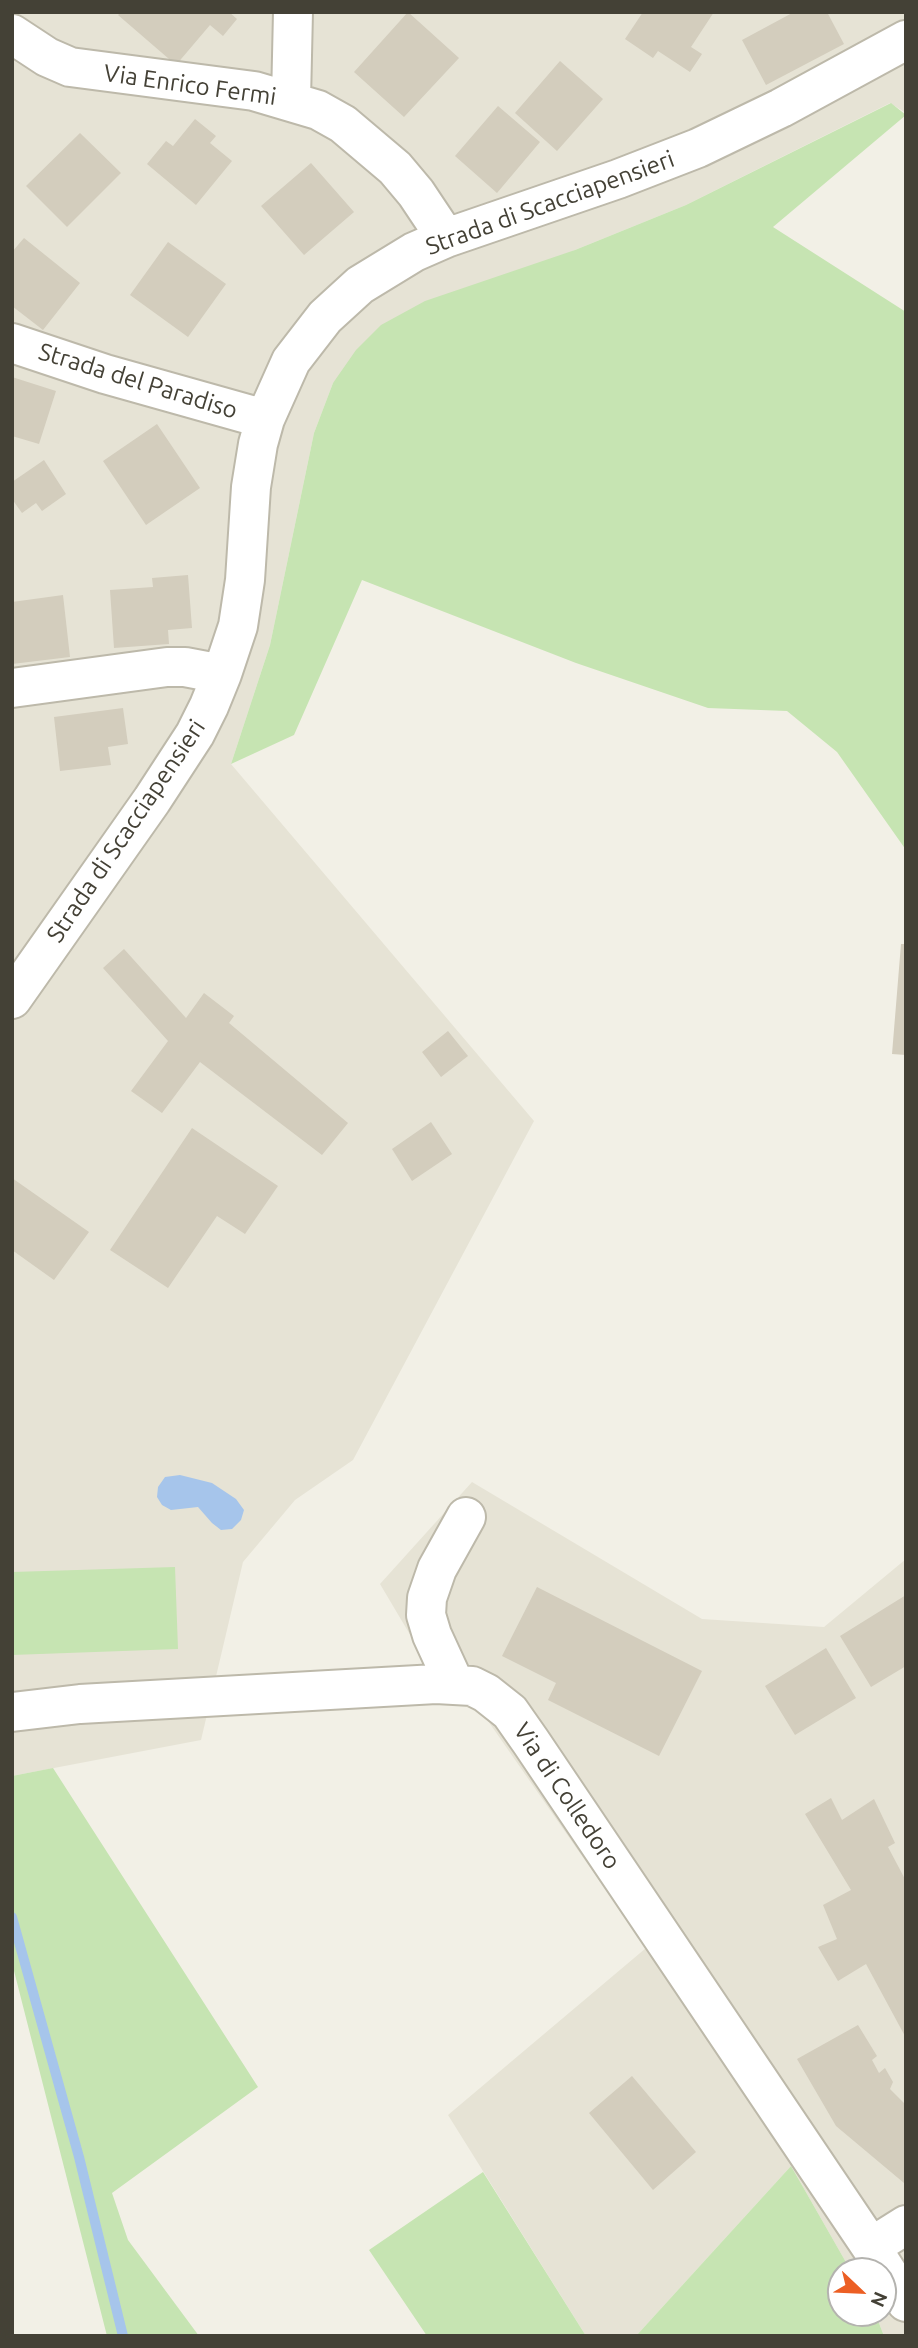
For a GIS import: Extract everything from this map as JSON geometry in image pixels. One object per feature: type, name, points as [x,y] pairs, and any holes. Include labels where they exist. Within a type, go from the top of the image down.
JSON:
[{"type":"street","points":[[291,100],[293,12]]},
{"type":"street","name":"Via Enrico Fermi","points":[[12,34],[47,57],[70,67],[254,91],[318,110],[343,124],[395,169],[416,193],[446,238]]},
{"type":"street","name":"Strada di Scacciapensieri","points":[[12,999],[159,790],[195,734],[222,674],[238,626],[251,487],[265,419],[291,361],[325,317],[360,285],[414,252],[446,238],[618,179],[698,148],[781,108],[906,40]]},
{"type":"street","name":"Strada del Paradiso","points":[[12,343],[105,374],[265,419]]},
{"type":"street","points":[[12,688],[167,667],[185,667],[222,674]]},
{"type":"street","points":[[455,1685],[432,1636],[426,1615],[430,1585],[466,1517]]},
{"type":"street","name":"Via di Colledoro","points":[[12,1712],[80,1704],[455,1685],[472,1686],[486,1693],[510,1712],[906,2302]]},
{"type":"street","points":[[871,2247],[906,2225]]},
{"type":"shaded area","points":[[12,12],[906,12],[906,113],[890,103],[686,205],[575,250],[333,383],[314,433],[270,645],[231,764],[534,1121],[353,1460],[295,1500],[243,1562],[201,1740],[12,1776]]},
{"type":"shaded area","points":[[472,1482],[702,1619],[824,1627],[906,1559],[906,2336],[884,2336],[880,2327],[897,2327],[897,2257],[843,2257],[791,2166],[636,2336],[586,2336],[448,2115],[646,1948],[479,1708],[428,1665],[380,1584]]},
{"type":"green space","points":[[891,103],[906,115],[773,227],[906,312],[906,850],[837,752],[787,711],[708,708],[576,663],[362,580],[294,735],[231,764],[270,645],[314,433],[333,383],[356,350],[381,325],[425,301],[575,250],[686,205]]},
{"type":"green space","points":[[175,1567],[178,1649],[12,1655],[12,1572]]},
{"type":"green space","points":[[53,1768],[258,2087],[112,2193],[128,2240],[199,2336],[107,2336],[12,1963],[12,1776]]},
{"type":"green space","points":[[791,2166],[843,2257],[827,2257],[827,2327],[880,2327],[884,2336],[636,2336]]},
{"type":"green space","points":[[483,2172],[586,2336],[427,2336],[369,2250]]},
{"type":"water","points":[[180,1475],[212,1483],[236,1499],[244,1510],[241,1520],[232,1529],[221,1530],[198,1507],[171,1510],[162,1505],[157,1497],[158,1487],[165,1477]]},
{"type":"building","points":[[121,12],[229,12],[237,19],[223,36],[210,25],[176,65],[118,15]]},
{"type":"building","points":[[408,12],[459,58],[404,117],[354,72]]},
{"type":"building","points":[[643,12],[714,12],[691,47],[702,54],[690,72],[658,51],[653,58],[625,39]]},
{"type":"building","points":[[794,12],[827,12],[844,44],[766,85],[742,40]]},
{"type":"building","points":[[560,61],[603,99],[557,151],[515,113]]},
{"type":"building","points":[[498,106],[540,142],[497,193],[455,156]]},
{"type":"building","points":[[195,119],[216,136],[210,143],[232,161],[196,205],[147,164],[166,141],[173,146]]},
{"type":"building","points":[[80,133],[121,173],[67,227],[26,186]]},
{"type":"building","points":[[311,163],[354,212],[304,255],[261,206]]},
{"type":"building","points":[[24,238],[80,283],[43,330],[12,306],[12,252]]},
{"type":"building","points":[[168,242],[226,284],[188,337],[130,295]]},
{"type":"building","points":[[12,377],[56,391],[39,444],[12,436]]},
{"type":"building","points":[[157,424],[200,488],[146,525],[103,461]]},
{"type":"building","points":[[44,460],[66,494],[42,511],[36,503],[22,513],[12,499],[12,482]]},
{"type":"building","points":[[188,575],[192,628],[168,630],[169,644],[114,648],[110,590],[153,587],[152,578]]},
{"type":"building","points":[[63,595],[70,657],[12,664],[12,602]]},
{"type":"building","points":[[123,708],[128,744],[108,747],[111,765],[60,771],[54,717]]},
{"type":"building","points":[[901,944],[906,944],[906,1055],[892,1054]]},
{"type":"building","points":[[124,949],[186,1018],[204,993],[234,1016],[229,1023],[348,1123],[322,1155],[200,1062],[162,1113],[131,1091],[168,1041],[103,968]]},
{"type":"building","points":[[448,1031],[468,1056],[441,1077],[422,1052]]},
{"type":"building","points":[[431,1122],[452,1154],[412,1181],[392,1149]]},
{"type":"building","points":[[192,1128],[278,1186],[245,1234],[217,1216],[168,1288],[110,1250]]},
{"type":"building","points":[[12,1178],[89,1232],[54,1280],[12,1250]]},
{"type":"building","points":[[537,1587],[702,1671],[659,1756],[548,1700],[556,1683],[502,1656]]},
{"type":"building","points":[[906,1595],[906,1666],[871,1687],[840,1636]]},
{"type":"building","points":[[826,1648],[856,1698],[795,1735],[765,1686]]},
{"type":"building","points":[[831,1798],[842,1820],[874,1799],[895,1843],[888,1847],[906,1881],[906,2038],[866,1964],[838,1981],[818,1947],[837,1939],[823,1905],[851,1890],[805,1814]]},
{"type":"building","points":[[858,2025],[877,2056],[872,2060],[879,2073],[885,2068],[893,2082],[890,2089],[904,2103],[906,2101],[904,2183],[836,2126],[797,2059]]},
{"type":"building","points":[[632,2076],[696,2152],[653,2190],[589,2113]]},
{"type":"waterway","points":[[12,1917],[79,2157],[123,2336]]}]
